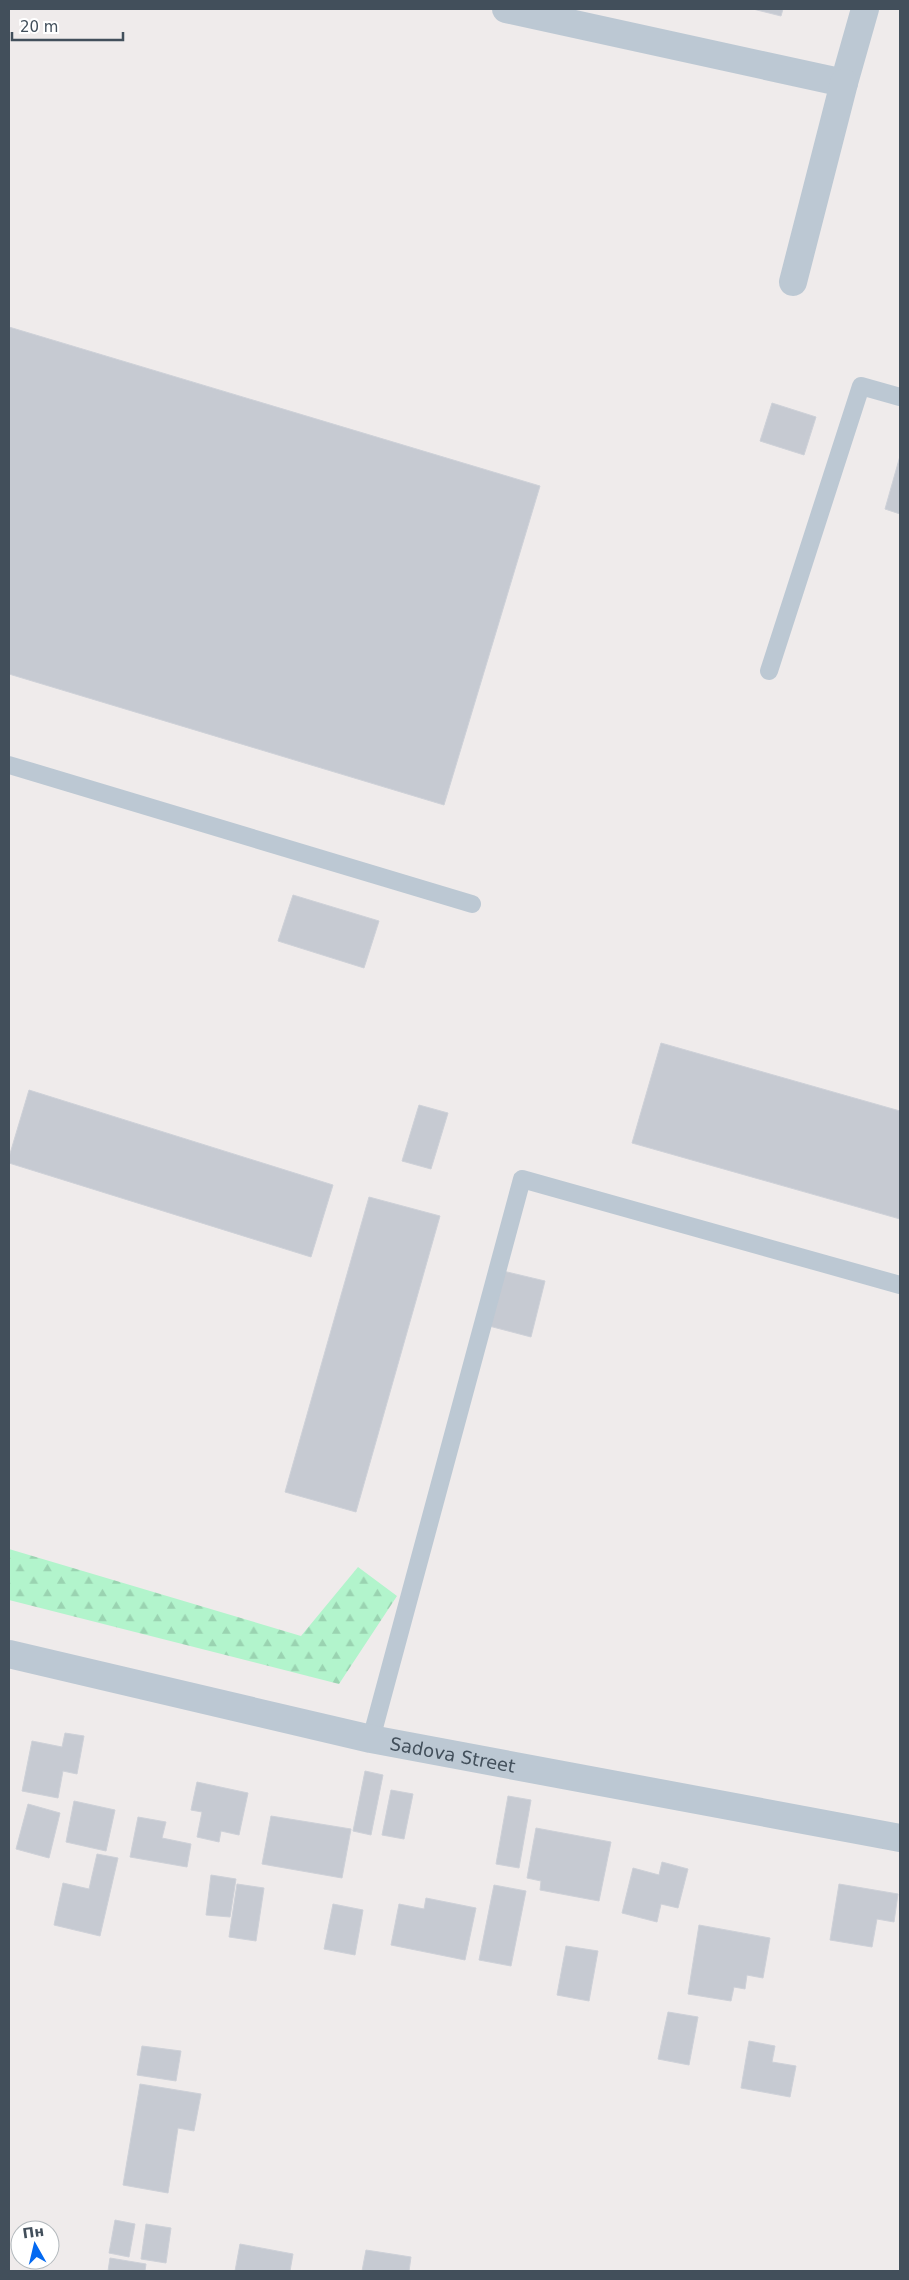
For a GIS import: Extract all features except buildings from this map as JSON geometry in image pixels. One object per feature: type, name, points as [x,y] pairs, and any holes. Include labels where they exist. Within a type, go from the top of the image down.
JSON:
[{"type":"street","points":[[506,9],[844,83]]},
{"type":"street","points":[[793,282],[865,9]]},
{"type":"street","name":"Sadova Street","points":[[9,1654],[371,1739],[900,1838]]},
{"type":"lane","points":[[769,671],[861,386],[900,397]]},
{"type":"lane","points":[[9,765],[472,904]]},
{"type":"lane","points":[[371,1739],[522,1179],[900,1285]]},
{"type":"green space","points":[[9,1549],[301,1636],[358,1567],[397,1596],[339,1684],[9,1600]]}]
